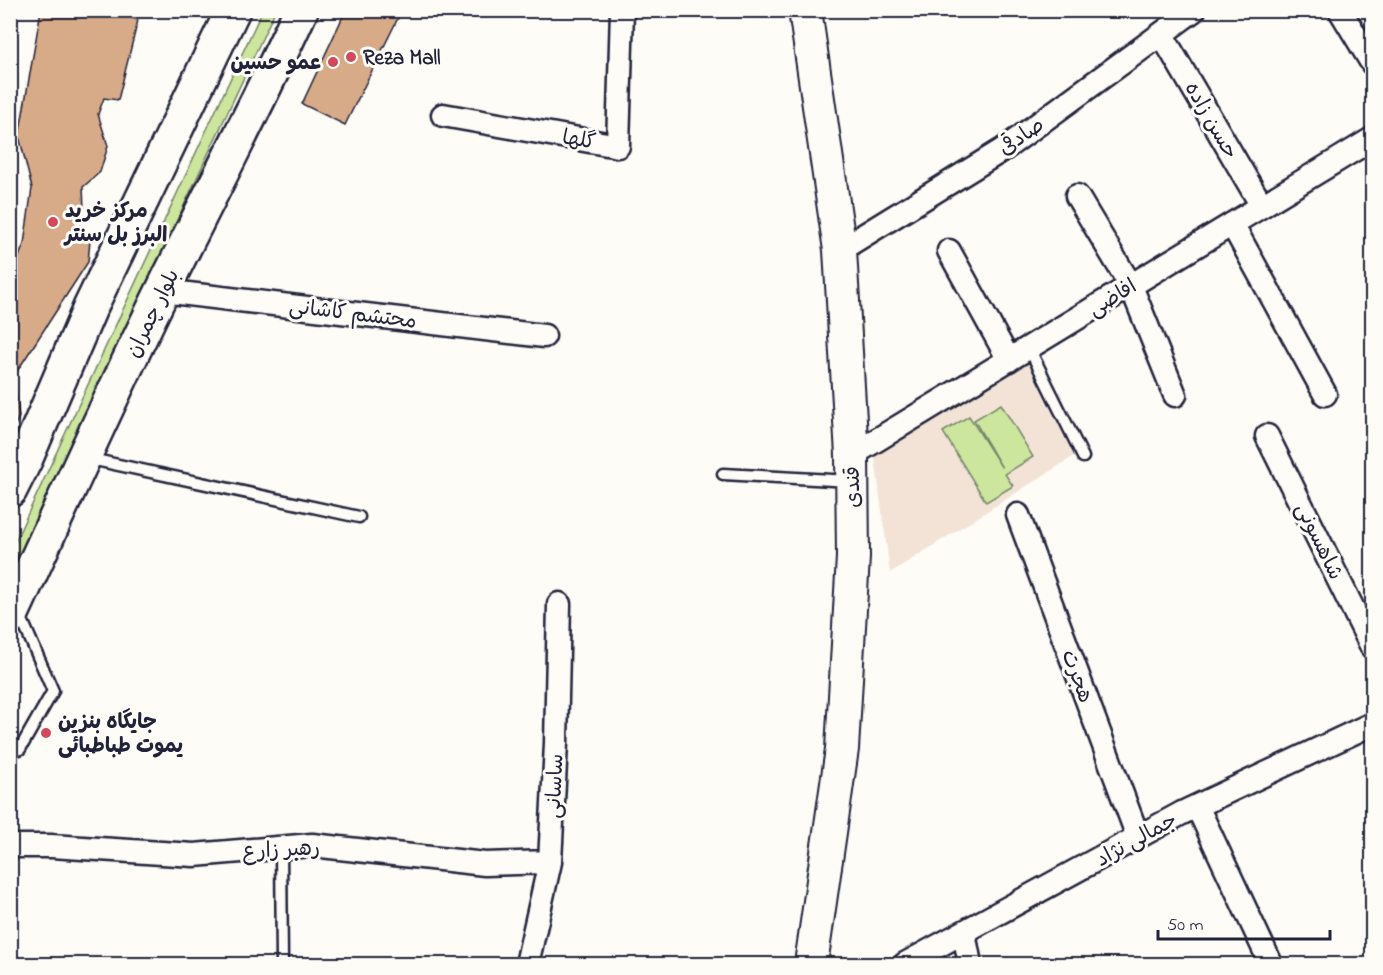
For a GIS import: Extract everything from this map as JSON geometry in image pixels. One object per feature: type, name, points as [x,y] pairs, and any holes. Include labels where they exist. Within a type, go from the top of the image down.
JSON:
[{"type":"main road","points":[[10,490],[90,308],[233,10]]},
{"type":"main road","name":"بلوار چمران","points":[[13,612],[83,457],[258,102],[300,10]]},
{"type":"street","name":"گلها","points":[[442,115],[618,146],[622,10]]},
{"type":"street","name":"قندی","points":[[805,10],[840,250],[852,468],[853,557],[842,749],[811,964]]},
{"type":"street","name":"صادقی","points":[[840,250],[1004,149],[1194,10]]},
{"type":"street","points":[[1340,10],[1372,63]]},
{"type":"street","name":"حسن زاده","points":[[1162,35],[1262,206]]},
{"type":"street","name":"افاضی","points":[[852,468],[1009,360],[1262,206],[1369,150]]},
{"type":"street","points":[[1077,196],[1131,286],[1175,395]]},
{"type":"street","points":[[1232,224],[1325,394]]},
{"type":"street","points":[[949,250],[1009,360]]},
{"type":"street","name":"محتشم کاشانی","points":[[163,291],[544,336]]},
{"type":"street","name":"شاهسونی","points":[[1267,436],[1372,647]]},
{"type":"street","name":"هجرت","points":[[1018,516],[1138,837]]},
{"type":"street","name":"ساسانی","points":[[527,964],[550,862],[556,743],[559,604]]},
{"type":"street","name":"جمالی نژاد","points":[[905,964],[1197,806],[1372,724]]},
{"type":"street","points":[[1197,806],[1271,964]]},
{"type":"street","name":"رهبر زارع","points":[[10,846],[51,846],[194,855],[312,845],[484,864],[550,862]]},
{"type":"street","points":[[964,933],[970,964]]},
{"type":"lane","points":[[1029,348],[1083,457]]},
{"type":"lane","points":[[83,457],[359,517]]},
{"type":"lane","points":[[723,474],[852,468]]},
{"type":"lane","points":[[10,751],[20,749],[53,691],[13,612]]},
{"type":"lane","points":[[281,848],[282,964]]},
{"type":"shaded area","points":[[1025,358],[1074,456],[890,573],[874,450]]},
{"type":"green space","points":[[262,11],[275,11],[11,575],[11,550]]},
{"type":"green space","points":[[1001,404],[1033,457],[1005,474],[1013,486],[986,502],[943,432],[969,416],[1002,468],[974,420]]},
{"type":"building","name":"مرکز خرید البرز بل سنتر","points":[[41,10],[110,10],[138,20],[118,100],[104,98],[98,114],[108,146],[100,172],[83,187],[84,209],[76,235],[90,240],[88,262],[14,376],[19,417],[10,435],[10,279],[24,244],[32,188],[19,136]]},
{"type":"building","name":"Reza Mall","points":[[346,10],[402,10],[345,125],[302,104]]},
{"type":"place","name":"Reza Mall","points":[[351,57]]},
{"type":"place","name":"عمو حسین","points":[[333,62]]},
{"type":"place","name":"مرکز خرید البرز بل سنتر","points":[[53,222]]},
{"type":"place","name":"جایگاه بنزین یموت طباطبائی","points":[[46,733]]}]
